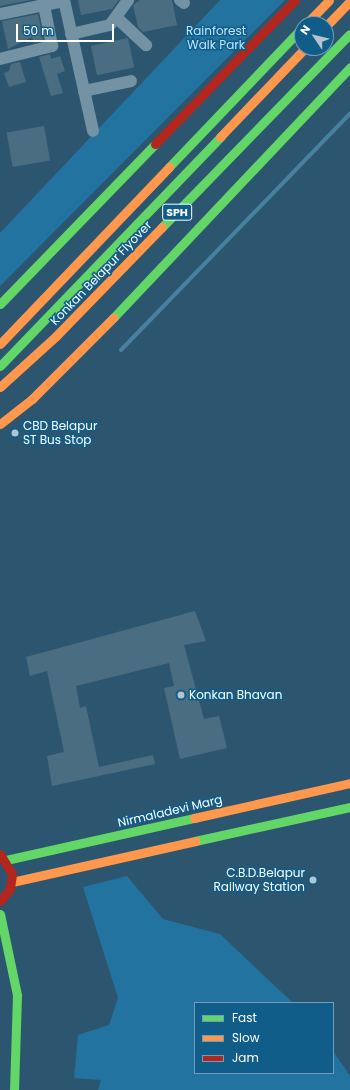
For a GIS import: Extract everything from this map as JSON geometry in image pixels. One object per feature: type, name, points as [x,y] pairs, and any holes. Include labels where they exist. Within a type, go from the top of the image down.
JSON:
[{"type":"main road","points":[[0,304],[294,0]]},
{"type":"main road","points":[[314,16],[329,0]]},
{"type":"main road","points":[[334,18],[350,1]]},
{"type":"main road","name":"Konkan Belapur Flyover","points":[[0,387],[56,336],[350,34]]},
{"type":"main road","points":[[0,344],[294,36]]},
{"type":"main road","points":[[0,366],[297,56]]},
{"type":"main road","points":[[0,424],[32,399],[83,349],[350,67]]},
{"type":"main road","name":"Nirmaladevi Marg","points":[[3,857],[350,783]]},
{"type":"main road","points":[[0,901],[12,882],[347,808]]},
{"type":"main road","points":[[3,857],[12,882]]},
{"type":"main road","points":[[0,914],[17,995],[14,1090]]},
{"type":"street","points":[[0,14],[43,2],[64,0],[93,132]]},
{"type":"street","points":[[71,34],[110,25],[117,18],[128,0]]},
{"type":"street","points":[[0,59],[52,46],[43,2]]},
{"type":"street","points":[[117,18],[146,45]]},
{"type":"street","points":[[84,91],[131,81]]},
{"type":"green space","name":"Rainforest Walk Park","points":[[220,0],[285,0],[0,286],[0,233]]},
{"type":"green space","points":[[127,876],[163,919],[220,934],[292,1002],[194,1002],[194,1074],[334,1074],[334,1052],[350,1076],[350,1090],[98,1090],[101,1080],[74,1078],[78,1035],[109,1025],[118,998],[83,887]]},
{"type":"building","points":[[0,0],[31,0],[0,6]]},
{"type":"building","points":[[78,0],[119,0],[112,9],[81,15]]},
{"type":"building","points":[[140,0],[172,0],[177,25],[143,32],[138,27],[133,5]]},
{"type":"building","points":[[38,14],[43,40],[34,43],[32,37],[8,49],[2,21]]},
{"type":"building","points":[[128,38],[134,67],[97,75],[91,46]]},
{"type":"building","points":[[50,54],[51,59],[60,56],[65,71],[57,74],[63,93],[51,96],[39,57]]},
{"type":"building","points":[[20,62],[26,82],[9,87],[4,73],[9,71],[11,64]]},
{"type":"building","points":[[44,126],[50,160],[13,167],[7,133]]},
{"type":"building","name":"Konkan Bhavan","points":[[195,611],[206,641],[184,645],[204,719],[219,716],[227,748],[180,759],[164,688],[174,686],[169,663],[76,686],[80,708],[86,706],[99,767],[153,755],[155,764],[52,786],[47,756],[64,752],[47,671],[30,676],[26,657]]},
{"type":"waterway","points":[[121,350],[350,114]]},
{"type":"traffic: fast","points":[[162,227],[350,34]]},
{"type":"traffic: fast","points":[[169,167],[294,36]]},
{"type":"traffic: fast","points":[[113,318],[350,67]]},
{"type":"traffic: fast","points":[[0,366],[220,137]]},
{"type":"traffic: fast","points":[[0,304],[155,144]]},
{"type":"traffic: fast","points":[[195,841],[350,807]]},
{"type":"traffic: fast","points":[[6,860],[194,818]]},
{"type":"traffic: fast","points":[[0,914],[17,995],[14,1090]]},
{"type":"traffic: slow","points":[[314,16],[329,0]]},
{"type":"traffic: slow","points":[[334,18],[350,1]]},
{"type":"traffic: slow","points":[[220,137],[297,56]]},
{"type":"traffic: slow","points":[[0,344],[169,167]]},
{"type":"traffic: slow","points":[[0,387],[56,336],[162,227]]},
{"type":"traffic: slow","points":[[0,424],[32,399],[113,318]]},
{"type":"traffic: slow","points":[[194,818],[350,783]]},
{"type":"traffic: slow","points":[[12,882],[195,841]]},
{"type":"traffic: jam","points":[[155,144],[295,0]]},
{"type":"traffic: jam","points":[[0,854],[12,874],[10,889],[0,901]]},
{"type":"place","name":"CBD Belapur ST Bus Stop","points":[[15,433]]},
{"type":"place","name":"Konkan Bhavan","points":[[181,695]]},
{"type":"place","name":"C.B.D.Belapur Railway Station","points":[[313,880]]}]
